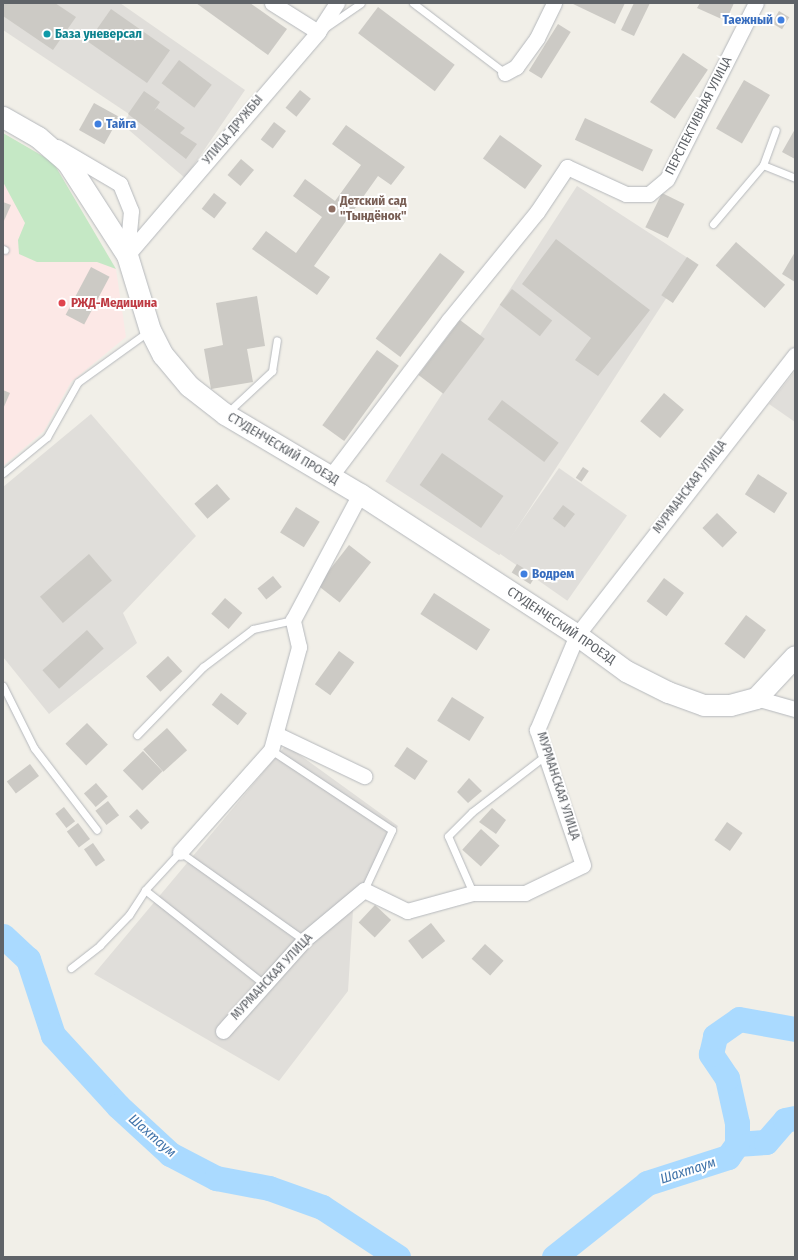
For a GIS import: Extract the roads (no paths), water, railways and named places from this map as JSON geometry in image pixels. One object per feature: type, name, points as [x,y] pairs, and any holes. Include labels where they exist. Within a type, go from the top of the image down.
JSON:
[{"type":"street","points":[[272,3],[318,32]]},
{"type":"street","name":"УЛИЦА ДРУЖБЫ","points":[[127,255],[318,32],[336,3]]},
{"type":"street","points":[[505,73],[516,67],[528,50],[554,3]]},
{"type":"street","name":"ПЕРСПЕКТИВНАЯ УЛИЦА","points":[[330,477],[448,321],[537,212],[562,172],[567,167],[575,168],[626,194],[649,194],[667,179],[756,3]]},
{"type":"street","name":"СТУДЕНЧЕСКИЙ ПРОЕЗД","points":[[3,117],[38,137],[68,162],[127,255],[150,330],[175,371],[225,414],[360,494],[578,635],[626,672],[668,692],[704,705],[730,705],[756,698]]},
{"type":"street","points":[[38,137],[86,160],[120,184],[131,211],[132,231],[127,255]]},
{"type":"street","name":"МУРМАНСКАЯ УЛИЦА","points":[[223,1031],[304,940],[364,890],[407,911],[473,893],[525,893],[583,865],[537,730],[578,635],[795,355]]},
{"type":"street","points":[[180,852],[271,750],[299,647],[293,620],[360,494]]},
{"type":"street","points":[[795,656],[756,698],[795,709]]},
{"type":"street","points":[[276,734],[364,776]]},
{"type":"lane","points":[[318,32],[361,3]]},
{"type":"lane","points":[[413,3],[505,73]]},
{"type":"lane","points":[[713,224],[763,165],[776,130]]},
{"type":"lane","points":[[763,165],[795,178]]},
{"type":"lane","points":[[3,473],[47,437],[78,382],[150,330]]},
{"type":"lane","points":[[225,414],[272,371],[277,340]]},
{"type":"lane","points":[[137,735],[203,667],[253,629],[293,620]]},
{"type":"lane","points":[[3,686],[34,748],[97,830]]},
{"type":"lane","points":[[271,750],[392,830],[364,890]]},
{"type":"lane","points":[[473,893],[448,836],[472,812],[546,755]]},
{"type":"lane","points":[[70,968],[124,920],[145,890],[180,852],[304,940]]},
{"type":"lane","points":[[145,890],[264,984]]},
{"type":"waterway","name":"Шахтаум","points":[[3,936],[28,959],[53,1035],[118,1106],[170,1154],[216,1178],[269,1188],[322,1207],[398,1257]]},
{"type":"waterway","name":"Шахтаум","points":[[554,1257],[647,1183],[728,1157],[737,1144],[737,1123],[727,1078],[711,1054],[715,1036],[739,1019],[795,1029]]},
{"type":"waterway","points":[[737,1144],[766,1142],[785,1120],[795,1118]]},
{"type":"place","name":"Таежный","points":[[781,20]]},
{"type":"place","name":"База уневерсал","points":[[47,34]]},
{"type":"place","name":"Тайга","points":[[98,124]]},
{"type":"place","name":"Детский сад \"Тындёнок\"","points":[[332,209]]},
{"type":"place","name":"РЖД-Медицина","points":[[62,303]]},
{"type":"place","name":"Водрем","points":[[524,574]]}]
